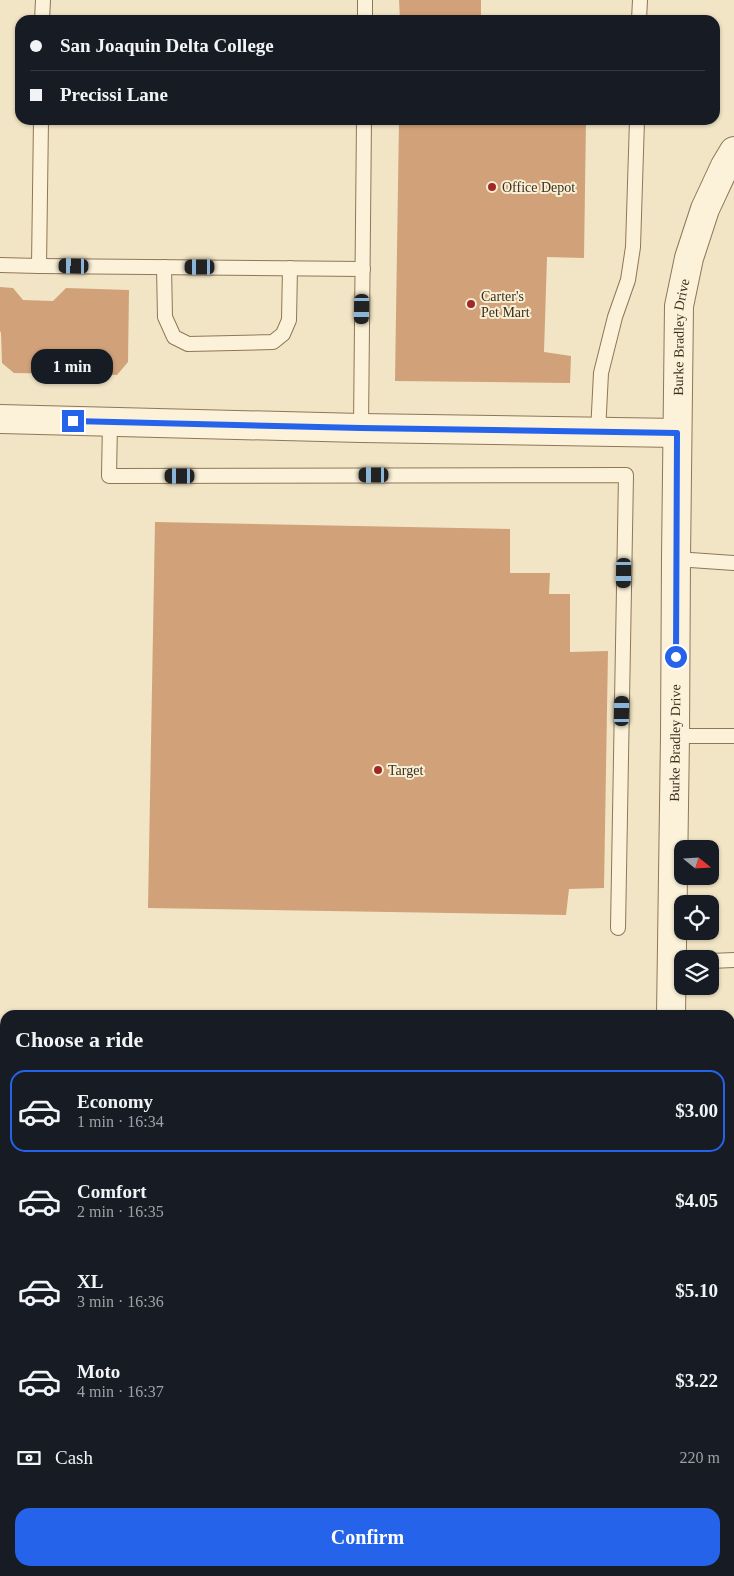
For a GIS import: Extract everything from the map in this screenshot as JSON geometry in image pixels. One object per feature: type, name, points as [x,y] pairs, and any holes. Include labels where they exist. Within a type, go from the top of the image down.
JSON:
[{"type":"street","name":"Burke Bradley Drive","points":[[677,950],[675,736],[679,306],[689,258],[704,209],[734,152]]},
{"type":"street","points":[[0,419],[361,428],[677,433]]},
{"type":"street","name":"Burke Bradley Drive","points":[[672,1010],[674,989]]},
{"type":"lane","points":[[42,15],[43,0]]},
{"type":"lane","points":[[365,15],[366,0]]},
{"type":"lane","points":[[639,15],[640,0]]},
{"type":"lane","points":[[39,266],[41,125]]},
{"type":"lane","points":[[361,428],[364,125]]},
{"type":"lane","points":[[598,432],[601,373],[615,316],[628,280],[633,248],[637,125]]},
{"type":"lane","points":[[0,265],[363,269]]},
{"type":"lane","points":[[164,267],[165,318],[174,337],[188,344],[274,342],[283,334],[289,320],[290,268]]},
{"type":"lane","points":[[110,422],[109,476],[626,475],[618,928]]},
{"type":"lane","points":[[676,558],[734,563]]},
{"type":"lane","points":[[675,736],[734,736]]},
{"type":"lane","points":[[719,961],[734,960],[734,966]]},
{"type":"building","points":[[399,0],[481,0],[481,15],[400,15]]},
{"type":"building","points":[[399,125],[586,125],[584,258],[547,257],[544,352],[571,356],[570,383],[395,381]]},
{"type":"building","points":[[0,287],[13,288],[23,300],[53,301],[66,288],[129,290],[128,362],[117,375],[14,373],[2,363]]},
{"type":"building","name":"Target","points":[[155,522],[510,529],[510,573],[550,573],[549,594],[570,594],[570,652],[608,651],[604,888],[569,889],[566,915],[148,908]]},
{"type":"place","name":"Office Depot","points":[[492,187]]},
{"type":"place","name":"Carter's Pet Mart","points":[[471,304]]},
{"type":"place","name":"Target","points":[[378,770]]},
{"type":"route","points":[[73,421],[677,433],[676,657]]}]
